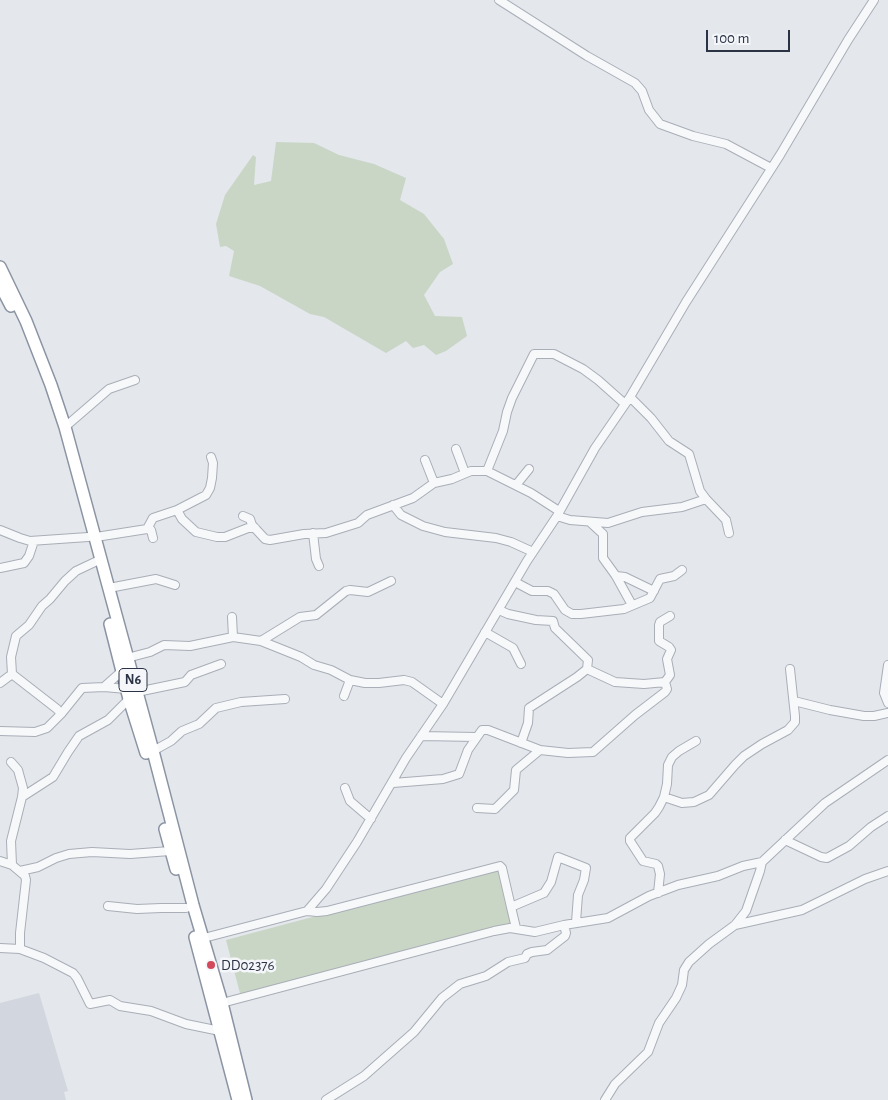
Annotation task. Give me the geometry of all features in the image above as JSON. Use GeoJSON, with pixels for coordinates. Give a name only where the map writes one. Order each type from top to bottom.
{"type":"FeatureCollection","features":[{"type":"Feature","properties":{"kind":"highway","name":"N6"},"geometry":{"type":"LineString","coordinates":[[0,268],[10,286],[52,385],[65,427],[122,672],[153,751],[199,939],[212,1007],[238,1100]]}},
{"type":"Feature","properties":{"kind":"highway","name":"N6"},"geometry":{"type":"LineString","coordinates":[[0,284],[4,300],[20,325],[48,395],[109,588],[127,658],[131,694],[170,851],[186,908],[222,1003],[246,1100]]}},
{"type":"Feature","properties":{"kind":"street"},"geometry":{"type":"LineString","coordinates":[[499,0],[587,56],[636,83],[642,90],[649,110],[660,124],[693,136],[726,144],[772,168]]}},
{"type":"Feature","properties":{"kind":"street"},"geometry":{"type":"LineString","coordinates":[[307,910],[326,889],[443,704],[595,448],[630,397],[686,302],[772,168],[874,0]]}},
{"type":"Feature","properties":{"kind":"street"},"geometry":{"type":"LineString","coordinates":[[487,471],[503,431],[512,398],[534,354],[554,354],[583,369],[625,404]]}},
{"type":"Feature","properties":{"kind":"street"},"geometry":{"type":"LineString","coordinates":[[65,427],[109,388],[135,380]]}},
{"type":"Feature","properties":{"kind":"street"},"geometry":{"type":"LineString","coordinates":[[630,397],[651,418],[669,441],[689,454],[697,485],[706,499],[726,520],[729,533]]}},
{"type":"Feature","properties":{"kind":"street"},"geometry":{"type":"LineString","coordinates":[[456,450],[465,473]]}},
{"type":"Feature","properties":{"kind":"street"},"geometry":{"type":"LineString","coordinates":[[147,529],[153,518],[195,502],[208,492],[212,478],[211,457]]}},
{"type":"Feature","properties":{"kind":"street"},"geometry":{"type":"LineString","coordinates":[[425,460],[434,483]]}},
{"type":"Feature","properties":{"kind":"street"},"geometry":{"type":"LineString","coordinates":[[516,486],[529,469]]}},
{"type":"Feature","properties":{"kind":"street"},"geometry":{"type":"LineString","coordinates":[[243,516],[250,519],[265,539],[326,533],[356,524],[367,515],[413,498],[434,483],[452,479],[471,471],[487,471],[516,486],[570,520],[592,523],[608,524],[642,512],[682,507],[706,499]]}},
{"type":"Feature","properties":{"kind":"street"},"geometry":{"type":"LineString","coordinates":[[394,505],[401,515],[423,526],[439,531],[496,538],[534,552]]}},
{"type":"Feature","properties":{"kind":"street"},"geometry":{"type":"LineString","coordinates":[[177,510],[182,520],[196,532],[217,537],[225,537],[248,528],[255,528]]}},
{"type":"Feature","properties":{"kind":"street"},"geometry":{"type":"LineString","coordinates":[[592,523],[602,534],[603,558],[616,576],[632,605]]}},
{"type":"Feature","properties":{"kind":"street"},"geometry":{"type":"LineString","coordinates":[[0,530],[34,541],[92,537],[147,529],[151,530],[153,538]]}},
{"type":"Feature","properties":{"kind":"street"},"geometry":{"type":"LineString","coordinates":[[312,533],[319,566]]}},
{"type":"Feature","properties":{"kind":"street"},"geometry":{"type":"LineString","coordinates":[[0,568],[24,563],[29,556],[34,541]]}},
{"type":"Feature","properties":{"kind":"street"},"geometry":{"type":"LineString","coordinates":[[61,714],[12,674],[11,657],[16,636],[29,626],[42,606],[76,571],[95,562]]}},
{"type":"Feature","properties":{"kind":"street"},"geometry":{"type":"LineString","coordinates":[[515,582],[532,591],[554,594],[562,608],[572,614],[606,612],[624,609],[650,598],[660,579],[674,576],[682,570]]}},
{"type":"Feature","properties":{"kind":"street"},"geometry":{"type":"LineString","coordinates":[[616,576],[625,577],[654,592]]}},
{"type":"Feature","properties":{"kind":"street"},"geometry":{"type":"LineString","coordinates":[[109,588],[156,579],[175,585]]}},
{"type":"Feature","properties":{"kind":"street"},"geometry":{"type":"LineString","coordinates":[[261,641],[292,620],[316,615],[346,591],[368,592],[391,581]]}},
{"type":"Feature","properties":{"kind":"street"},"geometry":{"type":"LineString","coordinates":[[499,610],[508,614],[536,620],[553,621],[555,628],[588,660],[587,669],[560,689],[529,708],[528,723],[521,743]]}},
{"type":"Feature","properties":{"kind":"street"},"geometry":{"type":"LineString","coordinates":[[587,669],[615,682],[644,684],[665,682],[670,675],[667,659],[671,648],[659,641],[659,625],[660,622],[670,616]]}},
{"type":"Feature","properties":{"kind":"street"},"geometry":{"type":"LineString","coordinates":[[232,617],[233,637]]}},
{"type":"Feature","properties":{"kind":"street"},"geometry":{"type":"LineString","coordinates":[[485,632],[513,648],[521,664]]}},
{"type":"Feature","properties":{"kind":"street"},"geometry":{"type":"LineString","coordinates":[[127,658],[164,645],[190,646],[233,637],[261,641],[302,657],[314,665],[331,670],[350,680],[365,683],[401,680],[412,682],[443,704]]}},
{"type":"Feature","properties":{"kind":"street"},"geometry":{"type":"LineString","coordinates":[[0,731],[40,731],[52,724],[82,688],[104,687],[131,694],[185,682],[191,675],[221,664]]}},
{"type":"Feature","properties":{"kind":"street"},"geometry":{"type":"LineString","coordinates":[[888,666],[884,694],[888,702]]}},
{"type":"Feature","properties":{"kind":"street"},"geometry":{"type":"LineString","coordinates":[[664,797],[682,803],[694,802],[709,795],[744,756],[783,733],[792,725],[795,716],[790,670]]}},
{"type":"Feature","properties":{"kind":"street"},"geometry":{"type":"LineString","coordinates":[[104,687],[122,672]]}},
{"type":"Feature","properties":{"kind":"street"},"geometry":{"type":"LineString","coordinates":[[0,684],[12,674]]}},
{"type":"Feature","properties":{"kind":"street"},"geometry":{"type":"LineString","coordinates":[[344,696],[350,680]]}},
{"type":"Feature","properties":{"kind":"street"},"geometry":{"type":"LineString","coordinates":[[393,783],[455,777],[461,771],[468,750],[480,731],[484,729],[540,750],[568,753],[593,752],[635,715],[665,692],[667,689],[665,682]]}},
{"type":"Feature","properties":{"kind":"street"},"geometry":{"type":"LineString","coordinates":[[22,797],[53,777],[79,736],[108,720],[131,694]]}},
{"type":"Feature","properties":{"kind":"street"},"geometry":{"type":"LineString","coordinates":[[153,751],[172,741],[182,731],[199,724],[216,708],[241,702],[285,700]]}},
{"type":"Feature","properties":{"kind":"street"},"geometry":{"type":"LineString","coordinates":[[794,701],[864,716],[888,713]]}},
{"type":"Feature","properties":{"kind":"street"},"geometry":{"type":"LineString","coordinates":[[421,736],[476,737]]}},
{"type":"Feature","properties":{"kind":"street"},"geometry":{"type":"LineString","coordinates":[[658,893],[660,874],[658,866],[643,861],[630,838],[655,813],[664,797],[668,784],[668,765],[672,757],[679,750],[696,740]]}},
{"type":"Feature","properties":{"kind":"street"},"geometry":{"type":"LineString","coordinates":[[476,808],[495,809],[514,790],[516,770],[540,750]]}},
{"type":"Feature","properties":{"kind":"street"},"geometry":{"type":"LineString","coordinates":[[11,762],[18,770],[21,779],[22,797],[13,833],[12,865]]}},
{"type":"Feature","properties":{"kind":"street"},"geometry":{"type":"LineString","coordinates":[[606,1100],[615,1084],[648,1052],[660,1024],[682,985],[684,970],[689,962],[735,925],[746,911],[762,862],[825,803],[888,762]]}},
{"type":"Feature","properties":{"kind":"street"},"geometry":{"type":"LineString","coordinates":[[346,788],[350,801],[371,819]]}},
{"type":"Feature","properties":{"kind":"street"},"geometry":{"type":"LineString","coordinates":[[785,840],[827,858],[848,846],[888,816]]}},
{"type":"Feature","properties":{"kind":"street"},"geometry":{"type":"LineString","coordinates":[[20,871],[38,867],[56,858],[75,853],[103,852],[130,854],[170,851]]}},
{"type":"Feature","properties":{"kind":"street"},"geometry":{"type":"LineString","coordinates":[[511,907],[544,893],[551,882],[558,857],[586,868],[578,895],[576,922]]}},
{"type":"Feature","properties":{"kind":"street"},"geometry":{"type":"LineString","coordinates":[[0,861],[12,865],[25,876],[26,880],[20,949]]}},
{"type":"Feature","properties":{"kind":"street"},"geometry":{"type":"LineString","coordinates":[[222,1003],[494,931],[516,928],[535,932],[576,922],[608,918],[642,899],[678,885],[718,876],[743,866],[762,862]]}},
{"type":"Feature","properties":{"kind":"street"},"geometry":{"type":"LineString","coordinates":[[199,939],[307,910],[316,912],[327,911],[500,866],[516,928]]}},
{"type":"Feature","properties":{"kind":"street"},"geometry":{"type":"LineString","coordinates":[[735,925],[802,910],[865,879],[888,871]]}},
{"type":"Feature","properties":{"kind":"street"},"geometry":{"type":"LineString","coordinates":[[108,906],[137,910],[186,908]]}},
{"type":"Feature","properties":{"kind":"street"},"geometry":{"type":"LineString","coordinates":[[326,1100],[364,1076],[414,1032],[442,998],[460,984],[486,976],[508,962],[525,958],[527,954],[532,952],[547,950],[565,936],[564,925]]}},
{"type":"Feature","properties":{"kind":"street"},"geometry":{"type":"LineString","coordinates":[[0,948],[20,949],[44,958],[73,973],[90,1004],[110,1000],[120,1006],[151,1011],[186,1024],[220,1031]]}},
{"type":"Feature","properties":{"kind":"shaded area"},"geometry":{"type":"Polygon","coordinates":[[[39,993],[68,1091],[64,1092],[66,1100],[0,1100],[0,1003],[39,993]]]}},
{"type":"Feature","properties":{"kind":"green space"},"geometry":{"type":"Polygon","coordinates":[[[276,142],[314,143],[339,155],[374,164],[406,178],[400,200],[424,214],[444,239],[453,264],[440,272],[424,295],[435,316],[462,317],[467,336],[446,351],[436,355],[424,345],[413,348],[406,341],[386,353],[324,317],[310,314],[260,286],[229,276],[234,251],[226,246],[220,247],[216,224],[225,195],[253,155],[256,157],[254,185],[271,181],[276,142]]]}},
{"type":"Feature","properties":{"kind":"green space"},"geometry":{"type":"Polygon","coordinates":[[[504,866],[518,923],[241,997],[226,940],[504,866]]]}},
{"type":"Feature","properties":{"kind":"place","name":"DD02376"},"geometry":{"type":"Point","coordinates":[211,965]}}]}
